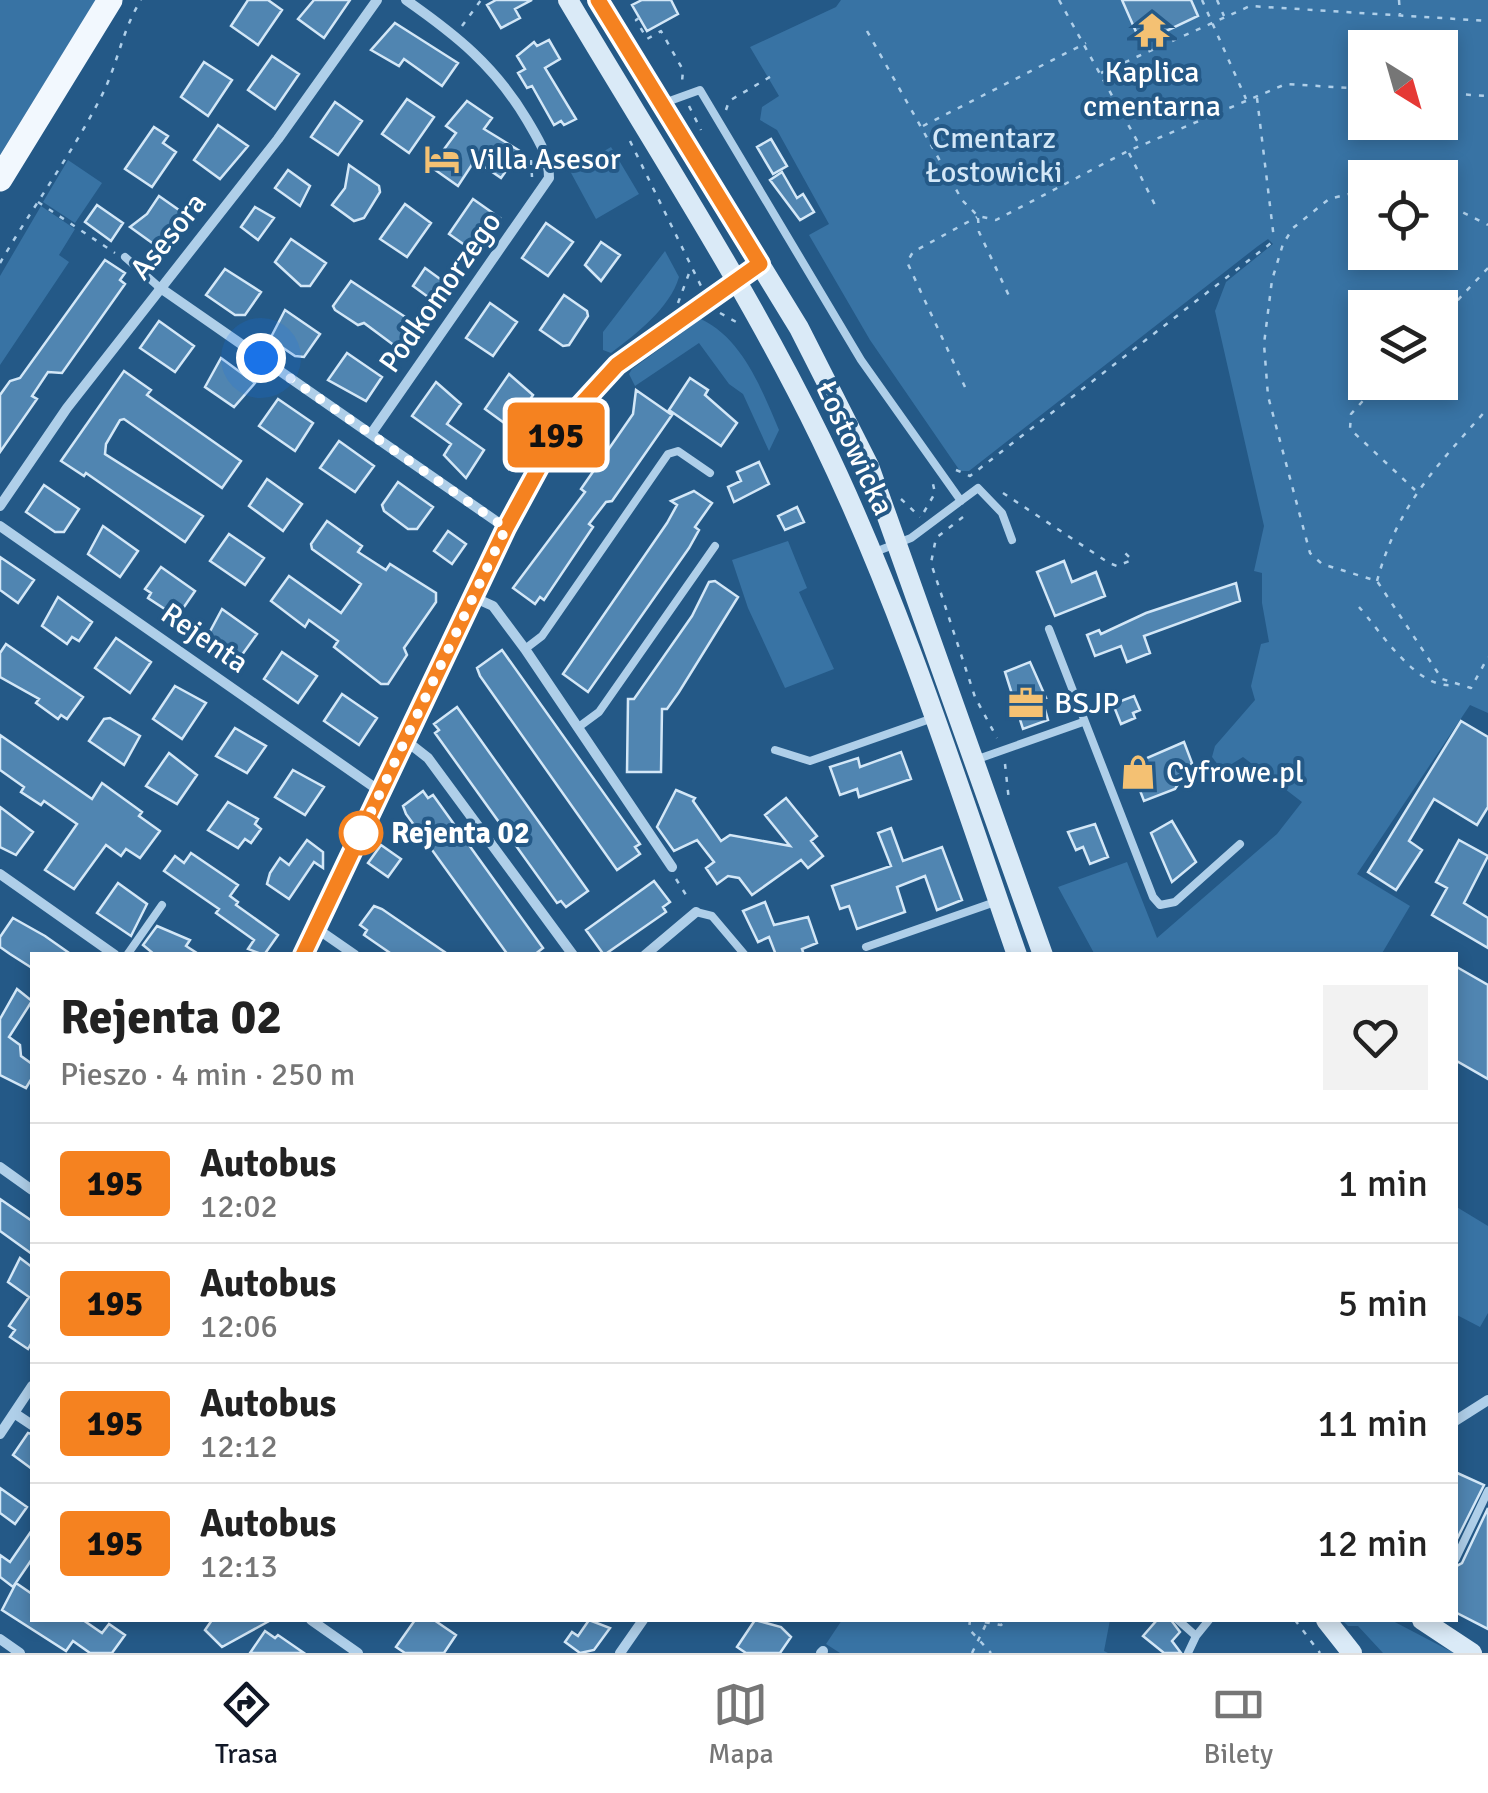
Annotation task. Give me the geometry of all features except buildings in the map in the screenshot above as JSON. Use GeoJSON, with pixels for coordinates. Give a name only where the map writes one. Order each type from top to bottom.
{"type":"FeatureCollection","features":[{"type":"Feature","properties":{"kind":"main road"},"geometry":{"type":"LineString","coordinates":[[0,180],[110,0]]}},
{"type":"Feature","properties":{"kind":"main road","name":"Łostowicka"},"geometry":{"type":"LineString","coordinates":[[568,0],[734,280],[819,436],[871,553],[1016,952]]}},
{"type":"Feature","properties":{"kind":"main road","name":"Łostowicka"},"geometry":{"type":"LineString","coordinates":[[598,0],[760,264],[854,432],[899,543],[1041,952]]}},
{"type":"Feature","properties":{"kind":"main road"},"geometry":{"type":"LineString","coordinates":[[1328,1622],[1352,1653]]}},
{"type":"Feature","properties":{"kind":"main road"},"geometry":{"type":"LineString","coordinates":[[1425,1622],[1472,1653]]}},
{"type":"Feature","properties":{"kind":"street","name":"Asesora"},"geometry":{"type":"LineString","coordinates":[[0,506],[66,408],[278,139],[377,0]]}},
{"type":"Feature","properties":{"kind":"street","name":"Podkomorzego"},"geometry":{"type":"LineString","coordinates":[[371,434],[549,178],[546,154],[499,76],[453,33],[406,0]]}},
{"type":"Feature","properties":{"kind":"street"},"geometry":{"type":"LineString","coordinates":[[304,952],[473,596],[545,454],[579,404],[617,365],[709,296],[760,264]]}},
{"type":"Feature","properties":{"kind":"street"},"geometry":{"type":"LineString","coordinates":[[159,287],[506,528]]}},
{"type":"Feature","properties":{"kind":"street","name":"Rejenta"},"geometry":{"type":"LineString","coordinates":[[0,526],[380,792]]}},
{"type":"Feature","properties":{"kind":"street"},"geometry":{"type":"LineString","coordinates":[[473,596],[493,606],[525,649],[672,867]]}},
{"type":"Feature","properties":{"kind":"street"},"geometry":{"type":"LineString","coordinates":[[405,740],[428,758],[572,952]]}},
{"type":"Feature","properties":{"kind":"street"},"geometry":{"type":"LineString","coordinates":[[0,874],[111,952]]}},
{"type":"Feature","properties":{"kind":"street"},"geometry":{"type":"LineString","coordinates":[[649,952],[696,912]]}},
{"type":"Feature","properties":{"kind":"street"},"geometry":{"type":"LineString","coordinates":[[316,928],[350,952]]}},
{"type":"Feature","properties":{"kind":"street"},"geometry":{"type":"LineString","coordinates":[[0,1167],[30,1189]]}},
{"type":"Feature","properties":{"kind":"street"},"geometry":{"type":"LineString","coordinates":[[0,1434],[30,1389]]}},
{"type":"Feature","properties":{"kind":"street"},"geometry":{"type":"LineString","coordinates":[[1458,1419],[1488,1400]]}},
{"type":"Feature","properties":{"kind":"street"},"geometry":{"type":"LineString","coordinates":[[14,1413],[30,1425]]}},
{"type":"Feature","properties":{"kind":"street"},"geometry":{"type":"LineString","coordinates":[[314,1622],[358,1653]]}},
{"type":"Feature","properties":{"kind":"street"},"geometry":{"type":"LineString","coordinates":[[620,1653],[642,1622]]}},
{"type":"Feature","properties":{"kind":"street"},"geometry":{"type":"LineString","coordinates":[[0,1639],[20,1653]]}},
{"type":"Feature","properties":{"kind":"lane"},"geometry":{"type":"LineString","coordinates":[[662,104],[682,93],[700,90],[861,360],[961,501]]}},
{"type":"Feature","properties":{"kind":"lane"},"geometry":{"type":"LineString","coordinates":[[125,256],[159,287]]}},
{"type":"Feature","properties":{"kind":"lane"},"geometry":{"type":"LineString","coordinates":[[525,649],[542,636],[668,454],[678,451],[710,473]]}},
{"type":"Feature","properties":{"kind":"lane"},"geometry":{"type":"LineString","coordinates":[[871,553],[899,543],[978,488],[1002,513],[1012,540]]}},
{"type":"Feature","properties":{"kind":"lane"},"geometry":{"type":"LineString","coordinates":[[580,726],[599,712],[715,546]]}},
{"type":"Feature","properties":{"kind":"lane"},"geometry":{"type":"LineString","coordinates":[[1049,629],[1083,722],[1160,905],[1174,902],[1240,844]]}},
{"type":"Feature","properties":{"kind":"lane"},"geometry":{"type":"LineString","coordinates":[[775,750],[810,761],[933,718]]}},
{"type":"Feature","properties":{"kind":"lane"},"geometry":{"type":"LineString","coordinates":[[975,760],[1083,722]]}},
{"type":"Feature","properties":{"kind":"lane"},"geometry":{"type":"LineString","coordinates":[[866,948],[998,901]]}},
{"type":"Feature","properties":{"kind":"lane"},"geometry":{"type":"LineString","coordinates":[[129,952],[162,904]]}},
{"type":"Feature","properties":{"kind":"lane"},"geometry":{"type":"LineString","coordinates":[[696,912],[712,916],[742,952]]}},
{"type":"Feature","properties":{"kind":"lane"},"geometry":{"type":"LineString","coordinates":[[1458,1554],[1488,1491]]}},
{"type":"Feature","properties":{"kind":"lane"},"geometry":{"type":"LineString","coordinates":[[1180,1622],[1196,1636]]}},
{"type":"Feature","properties":{"kind":"lane"},"geometry":{"type":"LineString","coordinates":[[1188,1653],[1207,1622]]}},
{"type":"Feature","properties":{"kind":"path"},"geometry":{"type":"LineString","coordinates":[[0,264],[36,200],[88,124],[112,75],[123,28],[142,0]]}},
{"type":"Feature","properties":{"kind":"path"},"geometry":{"type":"LineString","coordinates":[[461,27],[481,0]]}},
{"type":"Feature","properties":{"kind":"path"},"geometry":{"type":"LineString","coordinates":[[1060,0],[1140,146]]}},
{"type":"Feature","properties":{"kind":"path"},"geometry":{"type":"LineString","coordinates":[[1202,0],[1246,99]]}},
{"type":"Feature","properties":{"kind":"path"},"geometry":{"type":"LineString","coordinates":[[1217,0],[1224,16]]}},
{"type":"Feature","properties":{"kind":"path"},"geometry":{"type":"LineString","coordinates":[[1398,0],[1400,15]]}},
{"type":"Feature","properties":{"kind":"path"},"geometry":{"type":"LineString","coordinates":[[1101,74],[1250,3],[1488,21]]}},
{"type":"Feature","properties":{"kind":"path"},"geometry":{"type":"LineString","coordinates":[[639,18],[636,20],[647,39],[662,31],[684,70],[685,78],[676,85]]}},
{"type":"Feature","properties":{"kind":"path"},"geometry":{"type":"LineString","coordinates":[[867,30],[962,200],[978,216],[996,220],[1012,216],[1140,146],[1246,99],[1286,84],[1348,88]]}},
{"type":"Feature","properties":{"kind":"path"},"geometry":{"type":"LineString","coordinates":[[922,126],[1086,43]]}},
{"type":"Feature","properties":{"kind":"path"},"geometry":{"type":"LineString","coordinates":[[726,112],[729,101],[775,74]]}},
{"type":"Feature","properties":{"kind":"path"},"geometry":{"type":"LineString","coordinates":[[1257,95],[1275,240]]}},
{"type":"Feature","properties":{"kind":"path"},"geometry":{"type":"LineString","coordinates":[[1458,95],[1488,96]]}},
{"type":"Feature","properties":{"kind":"path"},"geometry":{"type":"LineString","coordinates":[[627,135],[709,296],[723,318],[740,324]]}},
{"type":"Feature","properties":{"kind":"path"},"geometry":{"type":"LineString","coordinates":[[1128,152],[1157,209]]}},
{"type":"Feature","properties":{"kind":"path"},"geometry":{"type":"LineString","coordinates":[[528,186],[530,153]]}},
{"type":"Feature","properties":{"kind":"path"},"geometry":{"type":"LineString","coordinates":[[1348,194],[1329,199],[1293,228],[1283,244],[1272,280],[1264,344],[1268,396],[1304,541],[1322,564],[1377,581],[1442,679],[1454,685]]}},
{"type":"Feature","properties":{"kind":"path"},"geometry":{"type":"LineString","coordinates":[[36,200],[125,256]]}},
{"type":"Feature","properties":{"kind":"path"},"geometry":{"type":"LineString","coordinates":[[1458,210],[1488,225]]}},
{"type":"Feature","properties":{"kind":"path"},"geometry":{"type":"LineString","coordinates":[[978,216],[978,232],[1010,298]]}},
{"type":"Feature","properties":{"kind":"path"},"geometry":{"type":"LineString","coordinates":[[965,388],[907,262],[913,252],[978,216]]}},
{"type":"Feature","properties":{"kind":"path"},"geometry":{"type":"LineString","coordinates":[[1275,240],[1283,244]]}},
{"type":"Feature","properties":{"kind":"path"},"geometry":{"type":"LineString","coordinates":[[954,468],[963,477],[970,476],[1275,240]]}},
{"type":"Feature","properties":{"kind":"path"},"geometry":{"type":"LineString","coordinates":[[674,309],[692,267]]}},
{"type":"Feature","properties":{"kind":"path"},"geometry":{"type":"LineString","coordinates":[[1458,300],[1488,268]]}},
{"type":"Feature","properties":{"kind":"path"},"geometry":{"type":"LineString","coordinates":[[1364,400],[1352,414],[1350,428],[1416,490]]}},
{"type":"Feature","properties":{"kind":"path"},"geometry":{"type":"LineString","coordinates":[[1377,581],[1393,530],[1416,490],[1488,408]]}},
{"type":"Feature","properties":{"kind":"path"},"geometry":{"type":"LineString","coordinates":[[919,516],[931,505],[932,484]]}},
{"type":"Feature","properties":{"kind":"path"},"geometry":{"type":"LineString","coordinates":[[936,538],[987,498],[1005,493],[1109,563],[1118,566],[1132,560],[1125,553]]}},
{"type":"Feature","properties":{"kind":"path"},"geometry":{"type":"LineString","coordinates":[[1359,607],[1419,672],[1443,686],[1471,688],[1488,657]]}},
{"type":"Feature","properties":{"kind":"path"},"geometry":{"type":"LineString","coordinates":[[672,867],[696,912]]}},
{"type":"Feature","properties":{"kind":"path"},"geometry":{"type":"LineString","coordinates":[[970,1622],[969,1629],[991,1653]]}},
{"type":"Feature","properties":{"kind":"path"},"geometry":{"type":"LineString","coordinates":[[972,1653],[986,1622]]}},
{"type":"Feature","properties":{"kind":"path"},"geometry":{"type":"LineString","coordinates":[[1297,1622],[1320,1653]]}},
{"type":"Feature","properties":{"kind":"green space"},"geometry":{"type":"Polygon","coordinates":[[[0,0],[96,0],[0,155],[0,0]]]}},
{"type":"Feature","properties":{"kind":"green space","name":"Cmentarz Łostowicki"},"geometry":{"type":"Polygon","coordinates":[[[841,0],[1488,0],[1488,713],[1470,705],[1357,874],[1410,906],[1383,952],[1093,952],[1058,887],[1127,862],[1157,938],[1277,834],[1302,802],[1243,757],[1222,770],[1212,757],[1215,746],[1255,700],[1251,686],[1261,644],[1269,642],[1262,603],[1262,573],[1254,571],[1264,526],[1215,311],[1226,282],[1273,244],[1268,239],[1258,246],[969,471],[960,471],[870,340],[809,235],[829,224],[777,130],[760,120],[762,107],[779,96],[750,47],[836,7],[841,0]]]}},
{"type":"Feature","properties":{"kind":"green space"},"geometry":{"type":"Polygon","coordinates":[[[611,147],[639,194],[596,219],[570,171],[611,147]]]}},
{"type":"Feature","properties":{"kind":"green space"},"geometry":{"type":"Polygon","coordinates":[[[68,160],[102,183],[75,223],[43,202],[68,160]]]}},
{"type":"Feature","properties":{"kind":"green space"},"geometry":{"type":"Polygon","coordinates":[[[41,206],[75,229],[59,255],[69,262],[0,365],[0,276],[41,206]]]}},
{"type":"Feature","properties":{"kind":"green space"},"geometry":{"type":"Polygon","coordinates":[[[665,251],[679,277],[675,288],[651,320],[621,346],[611,353],[603,350],[603,332],[665,251]]]}},
{"type":"Feature","properties":{"kind":"green space"},"geometry":{"type":"Polygon","coordinates":[[[701,319],[729,339],[758,383],[779,430],[769,451],[743,394],[729,384],[699,343],[635,386],[629,374],[632,369],[701,319]]]}},
{"type":"Feature","properties":{"kind":"green space"},"geometry":{"type":"Polygon","coordinates":[[[788,541],[807,588],[799,592],[834,669],[785,688],[748,608],[732,560],[788,541]]]}},
{"type":"Feature","properties":{"kind":"green space"},"geometry":{"type":"Polygon","coordinates":[[[1458,1208],[1488,1226],[1488,1313],[1480,1327],[1458,1316],[1458,1208]]]}},
{"type":"Feature","properties":{"kind":"green space"},"geometry":{"type":"Polygon","coordinates":[[[841,1622],[1110,1622],[1104,1651],[1108,1653],[840,1653],[826,1644],[841,1622]]]}},
{"type":"Feature","properties":{"kind":"green space"},"geometry":{"type":"Polygon","coordinates":[[[1344,1622],[1395,1622],[1454,1653],[1383,1653],[1358,1626],[1344,1622]]]}},
{"type":"Feature","properties":{"kind":"bus line","name":"195"},"geometry":{"type":"LineString","coordinates":[[304,952],[506,528],[562,425],[617,365],[760,264],[598,0]]}},
{"type":"Feature","properties":{"kind":"place","name":"Kaplica cmentarna"},"geometry":{"type":"Point","coordinates":[1152,30]}},
{"type":"Feature","properties":{"kind":"place","name":"Villa Asesor"},"geometry":{"type":"Point","coordinates":[442,159]}},
{"type":"Feature","properties":{"kind":"place","name":"BSJP"},"geometry":{"type":"Point","coordinates":[1026,703]}},
{"type":"Feature","properties":{"kind":"place","name":"Cyfrowe.pl"},"geometry":{"type":"Point","coordinates":[1138,772]}},
{"type":"Feature","properties":{"kind":"place","name":"Rejenta 02"},"geometry":{"type":"Point","coordinates":[361,833]}},
{"type":"Feature","properties":{"kind":"route"},"geometry":{"type":"LineString","coordinates":[[261,358],[506,528],[361,833]]}}]}
